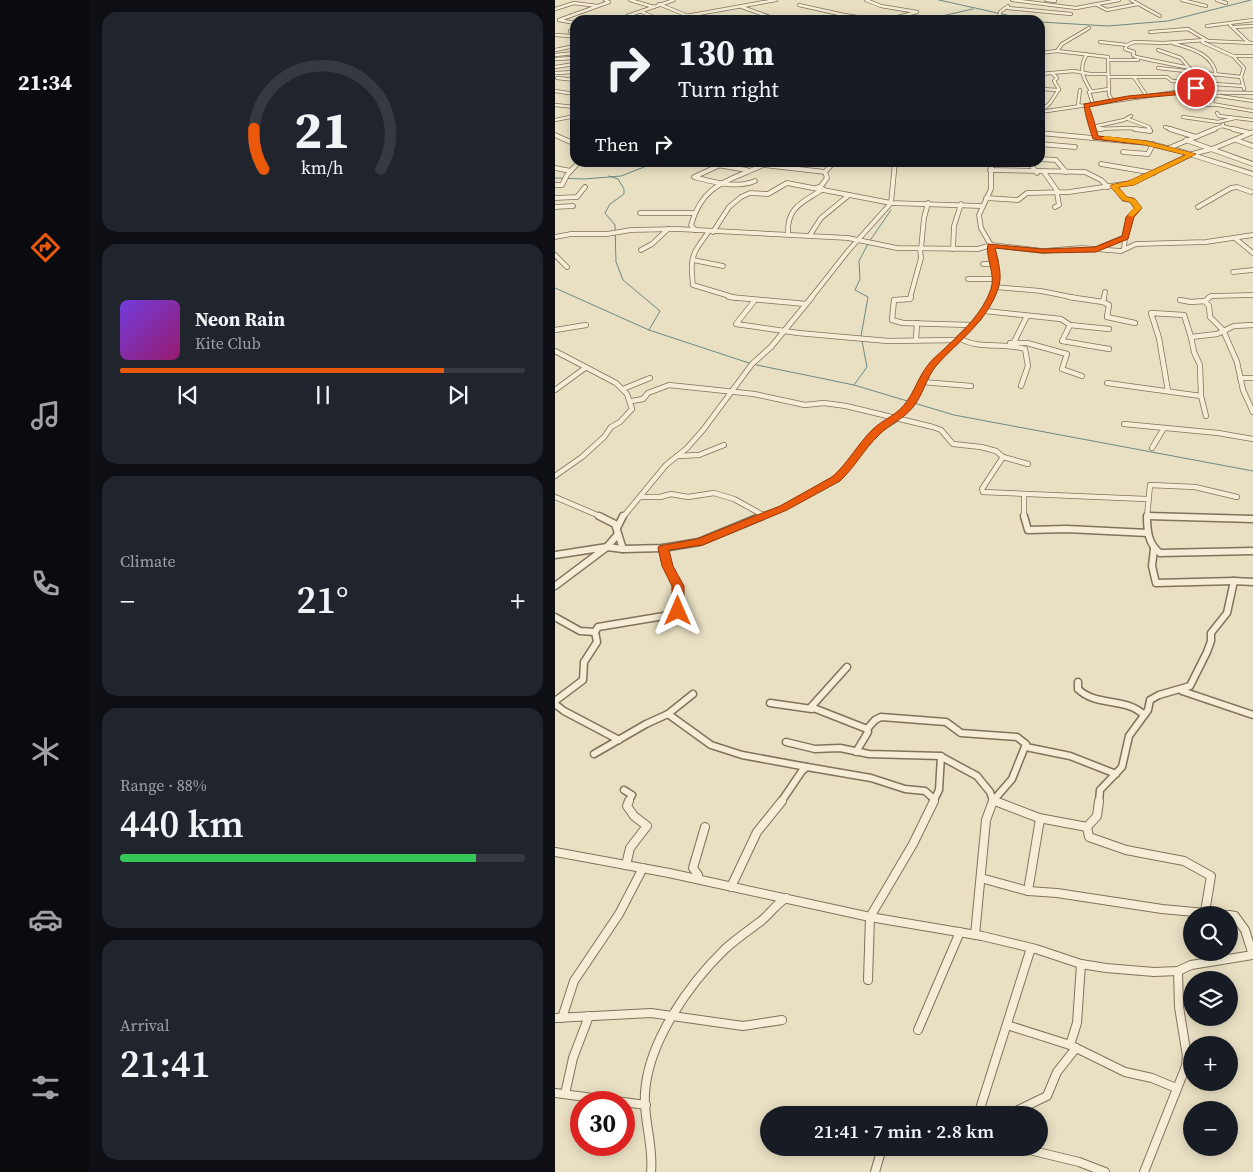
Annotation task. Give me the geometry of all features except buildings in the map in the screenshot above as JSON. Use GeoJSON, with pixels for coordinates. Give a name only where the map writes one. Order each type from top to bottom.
{"type":"FeatureCollection","features":[{"type":"Feature","properties":{"kind":"street"},"geometry":{"type":"LineString","coordinates":[[570,22],[558,18],[597,6],[606,1],[615,0]]}},
{"type":"Feature","properties":{"kind":"street"},"geometry":{"type":"LineString","coordinates":[[629,0],[654,7]]}},
{"type":"Feature","properties":{"kind":"street"},"geometry":{"type":"LineString","coordinates":[[631,15],[674,0]]}},
{"type":"Feature","properties":{"kind":"street"},"geometry":{"type":"LineString","coordinates":[[694,15],[776,0]]}},
{"type":"Feature","properties":{"kind":"street"},"geometry":{"type":"LineString","coordinates":[[866,0],[881,6],[917,12],[909,15]]}},
{"type":"Feature","properties":{"kind":"street"},"geometry":{"type":"LineString","coordinates":[[1000,15],[1008,8],[1008,4],[1012,0],[1077,8],[1119,0]]}},
{"type":"Feature","properties":{"kind":"street"},"geometry":{"type":"LineString","coordinates":[[1046,0],[1055,0],[1053,6]]}},
{"type":"Feature","properties":{"kind":"street"},"geometry":{"type":"LineString","coordinates":[[1131,0],[1160,16]]}},
{"type":"Feature","properties":{"kind":"street"},"geometry":{"type":"LineString","coordinates":[[1182,0],[1206,6]]}},
{"type":"Feature","properties":{"kind":"street"},"geometry":{"type":"LineString","coordinates":[[1217,0],[1226,3]]}},
{"type":"Feature","properties":{"kind":"street"},"geometry":{"type":"LineString","coordinates":[[555,9],[574,3],[597,6]]}},
{"type":"Feature","properties":{"kind":"street"},"geometry":{"type":"LineString","coordinates":[[659,4],[686,15]]}},
{"type":"Feature","properties":{"kind":"street"},"geometry":{"type":"LineString","coordinates":[[1095,4],[1107,10],[1138,4]]}},
{"type":"Feature","properties":{"kind":"street"},"geometry":{"type":"LineString","coordinates":[[799,5],[844,15]]}},
{"type":"Feature","properties":{"kind":"street"},"geometry":{"type":"LineString","coordinates":[[742,7],[764,15]]}},
{"type":"Feature","properties":{"kind":"street"},"geometry":{"type":"LineString","coordinates":[[1008,8],[1071,14]]}},
{"type":"Feature","properties":{"kind":"street"},"geometry":{"type":"LineString","coordinates":[[642,12],[650,15]]}},
{"type":"Feature","properties":{"kind":"street"},"geometry":{"type":"LineString","coordinates":[[1232,26],[1234,22],[1253,20]]}},
{"type":"Feature","properties":{"kind":"street"},"geometry":{"type":"LineString","coordinates":[[1207,26],[1253,26]]}},
{"type":"Feature","properties":{"kind":"street"},"geometry":{"type":"LineString","coordinates":[[1232,26],[1249,43]]}},
{"type":"Feature","properties":{"kind":"street"},"geometry":{"type":"LineString","coordinates":[[1057,51],[1062,44],[1089,28]]}},
{"type":"Feature","properties":{"kind":"street"},"geometry":{"type":"LineString","coordinates":[[1150,32],[1188,28],[1208,40]]}},
{"type":"Feature","properties":{"kind":"street"},"geometry":{"type":"LineString","coordinates":[[555,35],[570,37]]}},
{"type":"Feature","properties":{"kind":"street"},"geometry":{"type":"LineString","coordinates":[[1100,42],[1127,46],[1134,42],[1173,43],[1208,40],[1253,43]]}},
{"type":"Feature","properties":{"kind":"street"},"geometry":{"type":"LineString","coordinates":[[1200,41],[1233,56],[1244,68],[1241,77],[1243,92]]}},
{"type":"Feature","properties":{"kind":"street"},"geometry":{"type":"LineString","coordinates":[[1173,43],[1208,58],[1216,68],[1216,75]]}},
{"type":"Feature","properties":{"kind":"street"},"geometry":{"type":"LineString","coordinates":[[1127,46],[1125,49],[1134,52],[1132,54],[1134,56],[1190,68]]}},
{"type":"Feature","properties":{"kind":"street"},"geometry":{"type":"LineString","coordinates":[[555,50],[570,47]]}},
{"type":"Feature","properties":{"kind":"street"},"geometry":{"type":"LineString","coordinates":[[1158,50],[1182,59],[1190,68],[1191,73]]}},
{"type":"Feature","properties":{"kind":"street"},"geometry":{"type":"LineString","coordinates":[[1045,52],[1057,51],[1106,56],[1109,60],[1150,60]]}},
{"type":"Feature","properties":{"kind":"street"},"geometry":{"type":"LineString","coordinates":[[1087,54],[1081,65],[1081,73],[1091,91],[1090,99],[1093,104]]}},
{"type":"Feature","properties":{"kind":"street"},"geometry":{"type":"LineString","coordinates":[[555,55],[570,56]]}},
{"type":"Feature","properties":{"kind":"street"},"geometry":{"type":"LineString","coordinates":[[1233,56],[1253,56]]}},
{"type":"Feature","properties":{"kind":"street"},"geometry":{"type":"LineString","coordinates":[[555,59],[570,57]]}},
{"type":"Feature","properties":{"kind":"street"},"geometry":{"type":"LineString","coordinates":[[1109,60],[1109,95],[1112,100]]}},
{"type":"Feature","properties":{"kind":"street"},"geometry":{"type":"LineString","coordinates":[[555,67],[570,65]]}},
{"type":"Feature","properties":{"kind":"street"},"geometry":{"type":"LineString","coordinates":[[557,84],[560,67]]}},
{"type":"Feature","properties":{"kind":"street"},"geometry":{"type":"LineString","coordinates":[[1159,68],[1241,77]]}},
{"type":"Feature","properties":{"kind":"street"},"geometry":{"type":"LineString","coordinates":[[1167,77],[1168,70]]}},
{"type":"Feature","properties":{"kind":"street"},"geometry":{"type":"LineString","coordinates":[[1045,74],[1074,71],[1134,77],[1167,77],[1172,80],[1243,86]]}},
{"type":"Feature","properties":{"kind":"street"},"geometry":{"type":"LineString","coordinates":[[1052,73],[1057,78],[1054,81],[1059,90]]}},
{"type":"Feature","properties":{"kind":"street"},"geometry":{"type":"LineString","coordinates":[[1134,77],[1146,95]]}},
{"type":"Feature","properties":{"kind":"street"},"geometry":{"type":"LineString","coordinates":[[557,78],[570,79]]}},
{"type":"Feature","properties":{"kind":"street"},"geometry":{"type":"LineString","coordinates":[[1172,80],[1177,92]]}},
{"type":"Feature","properties":{"kind":"street"},"geometry":{"type":"LineString","coordinates":[[1196,92],[1200,82]]}},
{"type":"Feature","properties":{"kind":"street"},"geometry":{"type":"LineString","coordinates":[[1045,89],[1059,90]]}},
{"type":"Feature","properties":{"kind":"street"},"geometry":{"type":"LineString","coordinates":[[1091,91],[1109,89]]}},
{"type":"Feature","properties":{"kind":"street"},"geometry":{"type":"LineString","coordinates":[[1045,108],[1059,90]]}},
{"type":"Feature","properties":{"kind":"street"},"geometry":{"type":"LineString","coordinates":[[1080,90],[1078,104],[1084,106],[1089,111],[1089,120],[1095,137]]}},
{"type":"Feature","properties":{"kind":"street"},"geometry":{"type":"LineString","coordinates":[[555,92],[570,94]]}},
{"type":"Feature","properties":{"kind":"street"},"geometry":{"type":"LineString","coordinates":[[1045,111],[1146,95],[1177,92],[1253,93]]}},
{"type":"Feature","properties":{"kind":"street"},"geometry":{"type":"LineString","coordinates":[[1211,93],[1253,101]]}},
{"type":"Feature","properties":{"kind":"street"},"geometry":{"type":"LineString","coordinates":[[1211,93],[1211,104],[1213,105]]}},
{"type":"Feature","properties":{"kind":"street"},"geometry":{"type":"LineString","coordinates":[[1187,104],[1253,110]]}},
{"type":"Feature","properties":{"kind":"street"},"geometry":{"type":"LineString","coordinates":[[555,105],[570,106]]}},
{"type":"Feature","properties":{"kind":"street"},"geometry":{"type":"LineString","coordinates":[[1240,118],[1241,109]]}},
{"type":"Feature","properties":{"kind":"street"},"geometry":{"type":"LineString","coordinates":[[1217,113],[1219,116],[1253,120]]}},
{"type":"Feature","properties":{"kind":"street"},"geometry":{"type":"LineString","coordinates":[[1093,128],[1128,119],[1131,116]]}},
{"type":"Feature","properties":{"kind":"street"},"geometry":{"type":"LineString","coordinates":[[555,120],[570,117]]}},
{"type":"Feature","properties":{"kind":"street"},"geometry":{"type":"LineString","coordinates":[[1183,118],[1223,124],[1252,133]]}},
{"type":"Feature","properties":{"kind":"street"},"geometry":{"type":"LineString","coordinates":[[1169,148],[1240,118]]}},
{"type":"Feature","properties":{"kind":"street"},"geometry":{"type":"LineString","coordinates":[[1093,128],[1127,128],[1150,131],[1149,127],[1128,119]]}},
{"type":"Feature","properties":{"kind":"street"},"geometry":{"type":"LineString","coordinates":[[1165,127],[1196,137]]}},
{"type":"Feature","properties":{"kind":"street"},"geometry":{"type":"LineString","coordinates":[[1045,133],[1153,144],[1253,174]]}},
{"type":"Feature","properties":{"kind":"street"},"geometry":{"type":"LineString","coordinates":[[986,198],[1018,200],[1027,193],[1058,192],[1131,183],[1194,155],[1252,133]]}},
{"type":"Feature","properties":{"kind":"street"},"geometry":{"type":"LineString","coordinates":[[555,135],[570,142]]}},
{"type":"Feature","properties":{"kind":"street"},"geometry":{"type":"LineString","coordinates":[[1186,140],[1253,164]]}},
{"type":"Feature","properties":{"kind":"street"},"geometry":{"type":"LineString","coordinates":[[1236,140],[1253,146]]}},
{"type":"Feature","properties":{"kind":"street"},"geometry":{"type":"LineString","coordinates":[[1045,144],[1075,147]]}},
{"type":"Feature","properties":{"kind":"street"},"geometry":{"type":"LineString","coordinates":[[1123,152],[1148,154],[1153,144]]}},
{"type":"Feature","properties":{"kind":"street"},"geometry":{"type":"LineString","coordinates":[[1045,159],[1056,160],[1067,172]]}},
{"type":"Feature","properties":{"kind":"street"},"geometry":{"type":"LineString","coordinates":[[1101,164],[1153,172]]}},
{"type":"Feature","properties":{"kind":"street"},"geometry":{"type":"LineString","coordinates":[[575,167],[561,185],[556,198],[577,197],[585,187]]}},
{"type":"Feature","properties":{"kind":"street"},"geometry":{"type":"LineString","coordinates":[[716,167],[693,177],[722,183],[745,185],[755,181]]}},
{"type":"Feature","properties":{"kind":"street"},"geometry":{"type":"LineString","coordinates":[[724,167],[750,171]]}},
{"type":"Feature","properties":{"kind":"street"},"geometry":{"type":"LineString","coordinates":[[695,230],[691,225],[699,203],[732,177],[760,167]]}},
{"type":"Feature","properties":{"kind":"street"},"geometry":{"type":"LineString","coordinates":[[790,167],[825,172]]}},
{"type":"Feature","properties":{"kind":"street"},"geometry":{"type":"LineString","coordinates":[[825,172],[830,167]]}},
{"type":"Feature","properties":{"kind":"street"},"geometry":{"type":"LineString","coordinates":[[555,586],[607,546],[617,531],[624,515],[660,472],[687,448],[703,430],[752,364],[771,346],[838,266],[848,251],[891,202],[894,167]]}},
{"type":"Feature","properties":{"kind":"street"},"geometry":{"type":"LineString","coordinates":[[555,555],[607,546],[623,549],[663,548],[699,542],[783,508],[836,479],[849,467],[867,441],[878,430],[897,418],[911,402],[932,365],[985,311],[995,287],[996,279],[991,245],[981,229],[979,219],[981,206],[991,188],[990,167]]}},
{"type":"Feature","properties":{"kind":"street"},"geometry":{"type":"LineString","coordinates":[[1033,167],[1037,172]]}},
{"type":"Feature","properties":{"kind":"street"},"geometry":{"type":"LineString","coordinates":[[555,168],[571,171]]}},
{"type":"Feature","properties":{"kind":"street"},"geometry":{"type":"LineString","coordinates":[[990,170],[1091,174],[1108,187]]}},
{"type":"Feature","properties":{"kind":"street"},"geometry":{"type":"LineString","coordinates":[[816,188],[821,186],[827,178],[825,172]]}},
{"type":"Feature","properties":{"kind":"street"},"geometry":{"type":"LineString","coordinates":[[1044,172],[1058,192],[1059,205],[1055,207]]}},
{"type":"Feature","properties":{"kind":"street"},"geometry":{"type":"LineString","coordinates":[[805,304],[732,298],[693,285],[691,270],[695,250],[729,207],[747,194],[768,194],[787,183],[891,202],[981,206]]}},
{"type":"Feature","properties":{"kind":"street"},"geometry":{"type":"LineString","coordinates":[[555,185],[561,185]]}},
{"type":"Feature","properties":{"kind":"street"},"geometry":{"type":"LineString","coordinates":[[1114,186],[1124,199],[1132,200],[1138,208],[1130,217],[1124,249]]}},
{"type":"Feature","properties":{"kind":"street"},"geometry":{"type":"LineString","coordinates":[[1199,207],[1231,188],[1252,192]]}},
{"type":"Feature","properties":{"kind":"street"},"geometry":{"type":"LineString","coordinates":[[788,233],[787,221],[792,212],[801,203],[823,189]]}},
{"type":"Feature","properties":{"kind":"street"},"geometry":{"type":"LineString","coordinates":[[810,235],[821,218],[849,195]]}},
{"type":"Feature","properties":{"kind":"street"},"geometry":{"type":"LineString","coordinates":[[928,203],[920,249],[921,258],[914,279],[915,286],[911,292],[910,299],[894,300],[892,320],[899,322],[971,325]]}},
{"type":"Feature","properties":{"kind":"street"},"geometry":{"type":"LineString","coordinates":[[953,248],[954,226],[961,204]]}},
{"type":"Feature","properties":{"kind":"street"},"geometry":{"type":"LineString","coordinates":[[555,207],[573,206]]}},
{"type":"Feature","properties":{"kind":"street"},"geometry":{"type":"LineString","coordinates":[[640,213],[694,213]]}},
{"type":"Feature","properties":{"kind":"street"},"geometry":{"type":"LineString","coordinates":[[641,250],[653,244],[656,238],[668,229]]}},
{"type":"Feature","properties":{"kind":"street"},"geometry":{"type":"LineString","coordinates":[[555,237],[571,234],[607,234],[631,230],[668,229],[711,232],[788,233],[859,239],[887,247],[920,249],[978,249],[991,245],[1043,251],[1096,249],[1109,251],[1124,249],[1136,244],[1206,242],[1237,239],[1253,235]]}},
{"type":"Feature","properties":{"kind":"street"},"geometry":{"type":"LineString","coordinates":[[1096,249],[1125,237]]}},
{"type":"Feature","properties":{"kind":"street"},"geometry":{"type":"LineString","coordinates":[[1237,239],[1253,253]]}},
{"type":"Feature","properties":{"kind":"street"},"geometry":{"type":"LineString","coordinates":[[555,255],[567,267]]}},
{"type":"Feature","properties":{"kind":"street"},"geometry":{"type":"LineString","coordinates":[[693,260],[723,266]]}},
{"type":"Feature","properties":{"kind":"street"},"geometry":{"type":"LineString","coordinates":[[983,264],[995,264]]}},
{"type":"Feature","properties":{"kind":"street"},"geometry":{"type":"LineString","coordinates":[[1233,272],[1253,270]]}},
{"type":"Feature","properties":{"kind":"street"},"geometry":{"type":"LineString","coordinates":[[968,279],[996,279]]}},
{"type":"Feature","properties":{"kind":"street"},"geometry":{"type":"LineString","coordinates":[[995,287],[1041,291],[1103,302],[1109,305],[1107,317],[1135,323]]}},
{"type":"Feature","properties":{"kind":"street"},"geometry":{"type":"LineString","coordinates":[[1103,302],[1105,292]]}},
{"type":"Feature","properties":{"kind":"street"},"geometry":{"type":"LineString","coordinates":[[1179,300],[1191,302],[1205,301],[1211,296],[1253,295]]}},
{"type":"Feature","properties":{"kind":"street"},"geometry":{"type":"LineString","coordinates":[[755,300],[735,324],[783,331],[888,341],[958,339],[969,343],[1027,344],[1067,354],[1063,369],[1082,376]]}},
{"type":"Feature","properties":{"kind":"street"},"geometry":{"type":"LineString","coordinates":[[1205,301],[1209,306],[1210,317],[1223,330],[1237,362],[1240,378],[1253,412]]}},
{"type":"Feature","properties":{"kind":"street"},"geometry":{"type":"LineString","coordinates":[[985,311],[1061,319],[1070,325],[1109,328]]}},
{"type":"Feature","properties":{"kind":"street"},"geometry":{"type":"LineString","coordinates":[[1167,391],[1159,338],[1151,313],[1184,315],[1194,352],[1200,365],[1201,396],[1206,416]]}},
{"type":"Feature","properties":{"kind":"street"},"geometry":{"type":"LineString","coordinates":[[1013,344],[1027,316]]}},
{"type":"Feature","properties":{"kind":"street"},"geometry":{"type":"LineString","coordinates":[[916,340],[917,323]]}},
{"type":"Feature","properties":{"kind":"street"},"geometry":{"type":"LineString","coordinates":[[555,330],[586,325]]}},
{"type":"Feature","properties":{"kind":"street"},"geometry":{"type":"LineString","coordinates":[[1070,325],[1062,341],[1109,349]]}},
{"type":"Feature","properties":{"kind":"street"},"geometry":{"type":"LineString","coordinates":[[1191,336],[1217,334],[1234,326],[1253,325]]}},
{"type":"Feature","properties":{"kind":"street"},"geometry":{"type":"LineString","coordinates":[[1013,344],[1025,349],[1028,366],[1021,386]]}},
{"type":"Feature","properties":{"kind":"street"},"geometry":{"type":"LineString","coordinates":[[555,351],[616,383],[627,392],[632,401],[632,409],[620,422],[611,427],[604,437],[582,457],[555,476]]}},
{"type":"Feature","properties":{"kind":"street"},"geometry":{"type":"LineString","coordinates":[[555,390],[585,368]]}},
{"type":"Feature","properties":{"kind":"street"},"geometry":{"type":"LineString","coordinates":[[623,389],[650,378]]}},
{"type":"Feature","properties":{"kind":"street"},"geometry":{"type":"LineString","coordinates":[[1240,378],[1253,378]]}},
{"type":"Feature","properties":{"kind":"street"},"geometry":{"type":"LineString","coordinates":[[922,382],[971,386]]}},
{"type":"Feature","properties":{"kind":"street"},"geometry":{"type":"LineString","coordinates":[[1107,383],[1201,396]]}},
{"type":"Feature","properties":{"kind":"street"},"geometry":{"type":"LineString","coordinates":[[632,401],[643,399],[648,393],[669,385],[733,391],[805,405],[824,403],[846,406],[937,428],[953,444],[981,447],[997,452],[1003,458],[1028,464]]}},
{"type":"Feature","properties":{"kind":"street"},"geometry":{"type":"LineString","coordinates":[[1124,424],[1217,433],[1253,439]]}},
{"type":"Feature","properties":{"kind":"street"},"geometry":{"type":"LineString","coordinates":[[1152,448],[1164,428]]}},
{"type":"Feature","properties":{"kind":"street"},"geometry":{"type":"LineString","coordinates":[[677,456],[699,455],[724,445]]}},
{"type":"Feature","properties":{"kind":"street"},"geometry":{"type":"LineString","coordinates":[[1003,458],[982,489],[983,492],[1146,499]]}},
{"type":"Feature","properties":{"kind":"street"},"geometry":{"type":"LineString","coordinates":[[1237,497],[1224,493],[1161,484],[1150,485],[1146,499],[1148,533],[1155,549],[1160,553],[1253,551]]}},
{"type":"Feature","properties":{"kind":"street"},"geometry":{"type":"LineString","coordinates":[[640,497],[660,498],[671,494],[688,497],[714,493],[734,499],[763,515]]}},
{"type":"Feature","properties":{"kind":"street"},"geometry":{"type":"LineString","coordinates":[[1024,495],[1024,518],[1029,530],[1067,529],[1148,533]]}},
{"type":"Feature","properties":{"kind":"street"},"geometry":{"type":"LineString","coordinates":[[555,498],[615,524],[623,549]]}},
{"type":"Feature","properties":{"kind":"street"},"geometry":{"type":"LineString","coordinates":[[1147,516],[1253,519]]}},
{"type":"Feature","properties":{"kind":"street"},"geometry":{"type":"LineString","coordinates":[[555,617],[590,634],[603,625],[670,615],[678,611],[678,586],[667,566],[663,548]]}},
{"type":"Feature","properties":{"kind":"street"},"geometry":{"type":"LineString","coordinates":[[1155,549],[1152,565],[1156,583],[1253,582]]}},
{"type":"Feature","properties":{"kind":"street"},"geometry":{"type":"LineString","coordinates":[[993,800],[1040,819],[1087,827],[1093,824],[1098,816],[1100,790],[1124,763],[1129,736],[1148,710],[1149,702],[1153,697],[1182,691],[1194,681],[1211,641],[1211,633],[1227,613],[1234,581]]}},
{"type":"Feature","properties":{"kind":"street"},"geometry":{"type":"LineString","coordinates":[[595,632],[597,642],[584,662],[583,680],[555,703],[564,712],[619,740]]}},
{"type":"Feature","properties":{"kind":"street"},"geometry":{"type":"LineString","coordinates":[[812,709],[812,705],[847,667]]}},
{"type":"Feature","properties":{"kind":"street"},"geometry":{"type":"LineString","coordinates":[[1078,682],[1078,689],[1086,696],[1131,706],[1142,711],[1144,715]]}},
{"type":"Feature","properties":{"kind":"street"},"geometry":{"type":"LineString","coordinates":[[1182,691],[1252,714]]}},
{"type":"Feature","properties":{"kind":"street"},"geometry":{"type":"LineString","coordinates":[[594,754],[646,724],[668,714],[693,694]]}},
{"type":"Feature","properties":{"kind":"street"},"geometry":{"type":"LineString","coordinates":[[770,703],[812,709],[833,715],[867,729]]}},
{"type":"Feature","properties":{"kind":"street"},"geometry":{"type":"LineString","coordinates":[[668,714],[711,745],[742,755],[871,778],[905,789],[925,791],[934,799]]}},
{"type":"Feature","properties":{"kind":"street"},"geometry":{"type":"LineString","coordinates":[[856,752],[868,732],[867,729],[875,720],[881,717],[946,722],[961,733],[1017,737],[1025,742],[1026,747],[1007,787],[993,800],[986,820],[975,936]]}},
{"type":"Feature","properties":{"kind":"street"},"geometry":{"type":"LineString","coordinates":[[786,742],[815,749],[840,748],[856,752],[909,755],[934,754],[977,776],[991,792],[993,800]]}},
{"type":"Feature","properties":{"kind":"street"},"geometry":{"type":"LineString","coordinates":[[1026,747],[1070,756],[1116,774]]}},
{"type":"Feature","properties":{"kind":"street"},"geometry":{"type":"LineString","coordinates":[[868,980],[870,917],[913,844],[939,790],[941,756]]}},
{"type":"Feature","properties":{"kind":"street"},"geometry":{"type":"LineString","coordinates":[[731,887],[757,832],[778,807],[802,771],[807,767]]}},
{"type":"Feature","properties":{"kind":"street"},"geometry":{"type":"LineString","coordinates":[[624,790],[632,795],[628,802],[629,809],[634,816],[647,826],[629,849],[626,856],[626,865]]}},
{"type":"Feature","properties":{"kind":"street"},"geometry":{"type":"LineString","coordinates":[[1028,891],[1040,819]]}},
{"type":"Feature","properties":{"kind":"street"},"geometry":{"type":"LineString","coordinates":[[1087,827],[1089,837],[1126,850],[1184,861],[1211,876],[1206,906]]}},
{"type":"Feature","properties":{"kind":"street"},"geometry":{"type":"LineString","coordinates":[[697,879],[698,875],[693,868],[705,828]]}},
{"type":"Feature","properties":{"kind":"street"},"geometry":{"type":"LineString","coordinates":[[555,852],[697,879],[870,917],[960,932],[1031,948],[1081,964],[1125,970],[1178,971],[1191,965],[1253,955],[1245,930],[1238,920]]}},
{"type":"Feature","properties":{"kind":"street"},"geometry":{"type":"LineString","coordinates":[[643,868],[619,914],[574,981],[558,1018],[651,1013],[743,1026],[782,1020]]}},
{"type":"Feature","properties":{"kind":"street"},"geometry":{"type":"LineString","coordinates":[[981,878],[1028,891],[1183,910]]}},
{"type":"Feature","properties":{"kind":"street"},"geometry":{"type":"LineString","coordinates":[[772,896],[775,905]]}},
{"type":"Feature","properties":{"kind":"street"},"geometry":{"type":"LineString","coordinates":[[651,1172],[652,1163],[645,1105],[646,1082],[655,1049],[674,1015],[698,981],[738,937],[772,911],[775,905],[786,898]]}},
{"type":"Feature","properties":{"kind":"street"},"geometry":{"type":"LineString","coordinates":[[918,1030],[960,932]]}},
{"type":"Feature","properties":{"kind":"street"},"geometry":{"type":"LineString","coordinates":[[981,1106],[1031,948]]}},
{"type":"Feature","properties":{"kind":"street"},"geometry":{"type":"LineString","coordinates":[[1026,1106],[1047,1096],[1057,1072],[1073,1046],[1077,1023],[1081,964]]}},
{"type":"Feature","properties":{"kind":"street"},"geometry":{"type":"LineString","coordinates":[[1144,1172],[1186,1066],[1187,1056],[1179,1007],[1178,971]]}},
{"type":"Feature","properties":{"kind":"street"},"geometry":{"type":"LineString","coordinates":[[565,1094],[573,1058],[589,1016]]}},
{"type":"Feature","properties":{"kind":"street"},"geometry":{"type":"LineString","coordinates":[[1007,1025],[1073,1046],[1125,1072],[1152,1078],[1176,1088]]}},
{"type":"Feature","properties":{"kind":"street"},"geometry":{"type":"LineString","coordinates":[[555,1093],[645,1105]]}},
{"type":"Feature","properties":{"kind":"street"},"geometry":{"type":"LineString","coordinates":[[1048,1155],[1079,1162],[1105,1172]]}},
{"type":"Feature","properties":{"kind":"street"},"geometry":{"type":"LineString","coordinates":[[875,1172],[880,1156]]}},
{"type":"Feature","properties":{"kind":"waterway"},"geometry":{"type":"LineString","coordinates":[[939,0],[1006,15]]}},
{"type":"Feature","properties":{"kind":"waterway"},"geometry":{"type":"LineString","coordinates":[[1045,22],[1108,26],[1168,21],[1251,0]]}},
{"type":"Feature","properties":{"kind":"waterway"},"geometry":{"type":"LineString","coordinates":[[946,15],[973,9]]}},
{"type":"Feature","properties":{"kind":"waterway"},"geometry":{"type":"LineString","coordinates":[[611,177],[621,176],[644,167]]}},
{"type":"Feature","properties":{"kind":"waterway"},"geometry":{"type":"LineString","coordinates":[[555,178],[585,179],[611,177]]}},
{"type":"Feature","properties":{"kind":"waterway"},"geometry":{"type":"LineString","coordinates":[[611,177],[618,179],[624,189],[624,194],[610,204],[605,213],[615,225],[616,262],[623,280],[660,311],[649,330]]}},
{"type":"Feature","properties":{"kind":"waterway"},"geometry":{"type":"LineString","coordinates":[[854,385],[867,367],[861,336],[868,297],[855,290],[860,279],[859,261],[869,242],[891,210]]}},
{"type":"Feature","properties":{"kind":"waterway"},"geometry":{"type":"LineString","coordinates":[[555,288],[649,330]]}},
{"type":"Feature","properties":{"kind":"waterway"},"geometry":{"type":"LineString","coordinates":[[649,330],[752,364],[854,385]]}},
{"type":"Feature","properties":{"kind":"waterway"},"geometry":{"type":"LineString","coordinates":[[854,385],[954,415],[1253,471]]}},
{"type":"Feature","properties":{"kind":"slow traffic"},"geometry":{"type":"LineString","coordinates":[[1105,138],[1146,143],[1192,154],[1131,183],[1114,186],[1124,199],[1132,200],[1138,208],[1132,215]]}},
{"type":"Feature","properties":{"kind":"route"},"geometry":{"type":"LineString","coordinates":[[678,611],[678,586],[667,566],[663,548],[699,542],[783,508],[842,474],[867,441],[878,430],[897,418],[910,404],[932,365],[965,334],[985,311],[995,287],[996,275],[991,245],[1043,251],[1082,248],[1096,249],[1125,237],[1130,217],[1138,208],[1132,200],[1124,199],[1114,186],[1131,183],[1192,154],[1146,143],[1095,137],[1086,106],[1128,98],[1177,92],[1196,92],[1196,88]]}}]}
